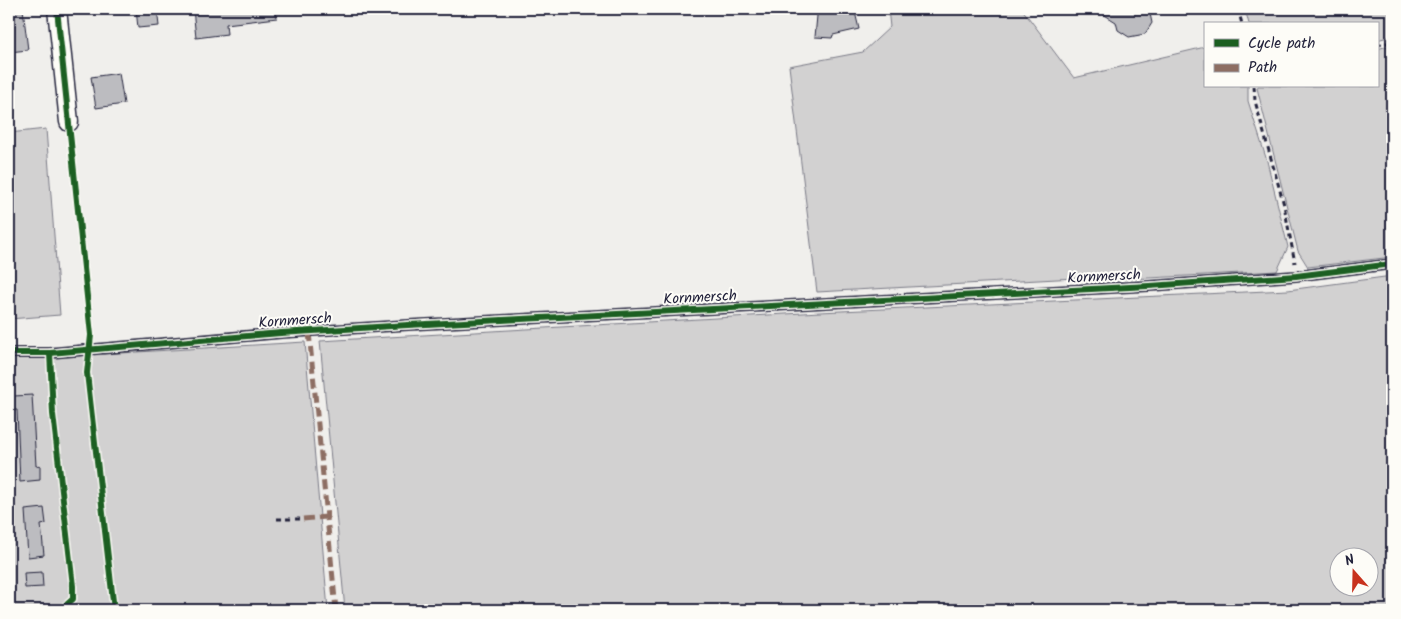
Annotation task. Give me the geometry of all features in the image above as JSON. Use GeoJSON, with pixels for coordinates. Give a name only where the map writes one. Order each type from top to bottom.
{"type":"FeatureCollection","features":[{"type":"Feature","properties":{"kind":"street"},"geometry":{"type":"LineString","coordinates":[[57,9],[69,122]]}},
{"type":"Feature","properties":{"kind":"lane","name":"Kornmersch"},"geometry":{"type":"LineString","coordinates":[[9,353],[50,353],[281,333],[1149,286],[1296,276],[1392,264]]}},
{"type":"Feature","properties":{"kind":"path"},"geometry":{"type":"LineString","coordinates":[[1238,9],[1241,22]]}},
{"type":"Feature","properties":{"kind":"path"},"geometry":{"type":"LineString","coordinates":[[1378,45],[1392,42]]}},
{"type":"Feature","properties":{"kind":"path"},"geometry":{"type":"LineString","coordinates":[[1254,88],[1255,102],[1284,205],[1293,248],[1296,276]]}},
{"type":"Feature","properties":{"kind":"path"},"geometry":{"type":"LineString","coordinates":[[277,519],[303,519]]}},
{"type":"Feature","properties":{"kind":"shaded area"},"geometry":{"type":"Polygon","coordinates":[[[888,9],[1022,9],[1074,78],[1204,47],[1204,88],[1248,88],[1248,101],[1267,161],[1288,247],[1277,271],[1131,279],[1094,277],[817,292],[789,66],[863,52],[890,27],[888,9]]]}},
{"type":"Feature","properties":{"kind":"shaded area"},"geometry":{"type":"Polygon","coordinates":[[[1245,9],[1392,9],[1392,36],[1378,40],[1378,22],[1248,22],[1245,9]]]}},
{"type":"Feature","properties":{"kind":"shaded area"},"geometry":{"type":"Polygon","coordinates":[[[1392,45],[1392,257],[1308,267],[1298,251],[1257,88],[1378,88],[1378,49],[1392,45]]]}},
{"type":"Feature","properties":{"kind":"shaded area"},"geometry":{"type":"Polygon","coordinates":[[[46,129],[60,315],[9,319],[9,133],[46,129]]]}},
{"type":"Feature","properties":{"kind":"shaded area"},"geometry":{"type":"Polygon","coordinates":[[[1392,276],[1392,610],[345,610],[320,341],[820,312],[1288,290],[1392,276]]]}},
{"type":"Feature","properties":{"kind":"shaded area"},"geometry":{"type":"Polygon","coordinates":[[[305,342],[328,610],[9,610],[9,355],[88,352],[104,354],[305,342]]]}},
{"type":"Feature","properties":{"kind":"building"},"geometry":{"type":"Polygon","coordinates":[[[9,9],[23,9],[28,50],[9,52],[9,9]]]}},
{"type":"Feature","properties":{"kind":"building"},"geometry":{"type":"Polygon","coordinates":[[[136,9],[157,9],[159,26],[138,28],[136,9]]]}},
{"type":"Feature","properties":{"kind":"building"},"geometry":{"type":"Polygon","coordinates":[[[193,9],[276,9],[277,18],[226,24],[227,34],[196,38],[193,9]]]}},
{"type":"Feature","properties":{"kind":"building"},"geometry":{"type":"Polygon","coordinates":[[[815,9],[850,9],[851,13],[855,12],[859,29],[833,35],[832,38],[815,37],[817,16],[815,9]]]}},
{"type":"Feature","properties":{"kind":"building"},"geometry":{"type":"Polygon","coordinates":[[[1095,9],[1149,9],[1152,23],[1145,34],[1129,37],[1118,30],[1116,22],[1095,9]]]}},
{"type":"Feature","properties":{"kind":"building"},"geometry":{"type":"Polygon","coordinates":[[[119,73],[124,104],[96,108],[91,77],[119,73]]]}},
{"type":"Feature","properties":{"kind":"building"},"geometry":{"type":"Polygon","coordinates":[[[32,395],[36,466],[40,465],[40,480],[20,482],[17,410],[14,410],[14,396],[32,395]]]}},
{"type":"Feature","properties":{"kind":"building"},"geometry":{"type":"Polygon","coordinates":[[[44,508],[46,524],[41,525],[44,555],[28,557],[25,510],[44,508]]]}},
{"type":"Feature","properties":{"kind":"building"},"geometry":{"type":"Polygon","coordinates":[[[42,572],[43,587],[25,588],[24,573],[42,572]]]}},
{"type":"Feature","properties":{"kind":"marked path"},"geometry":{"type":"LineString","coordinates":[[309,332],[336,610]]}},
{"type":"Feature","properties":{"kind":"marked path"},"geometry":{"type":"LineString","coordinates":[[303,519],[326,517]]}},
{"type":"Feature","properties":{"kind":"cycle path"},"geometry":{"type":"LineString","coordinates":[[57,9],[91,335],[87,373],[114,610]]}},
{"type":"Feature","properties":{"kind":"cycle path"},"geometry":{"type":"LineString","coordinates":[[9,353],[50,353],[281,333],[408,325],[1149,286],[1296,276],[1392,264]]}},
{"type":"Feature","properties":{"kind":"cycle path"},"geometry":{"type":"LineString","coordinates":[[50,353],[53,414],[73,586],[73,599],[64,607],[55,610]]}}]}
